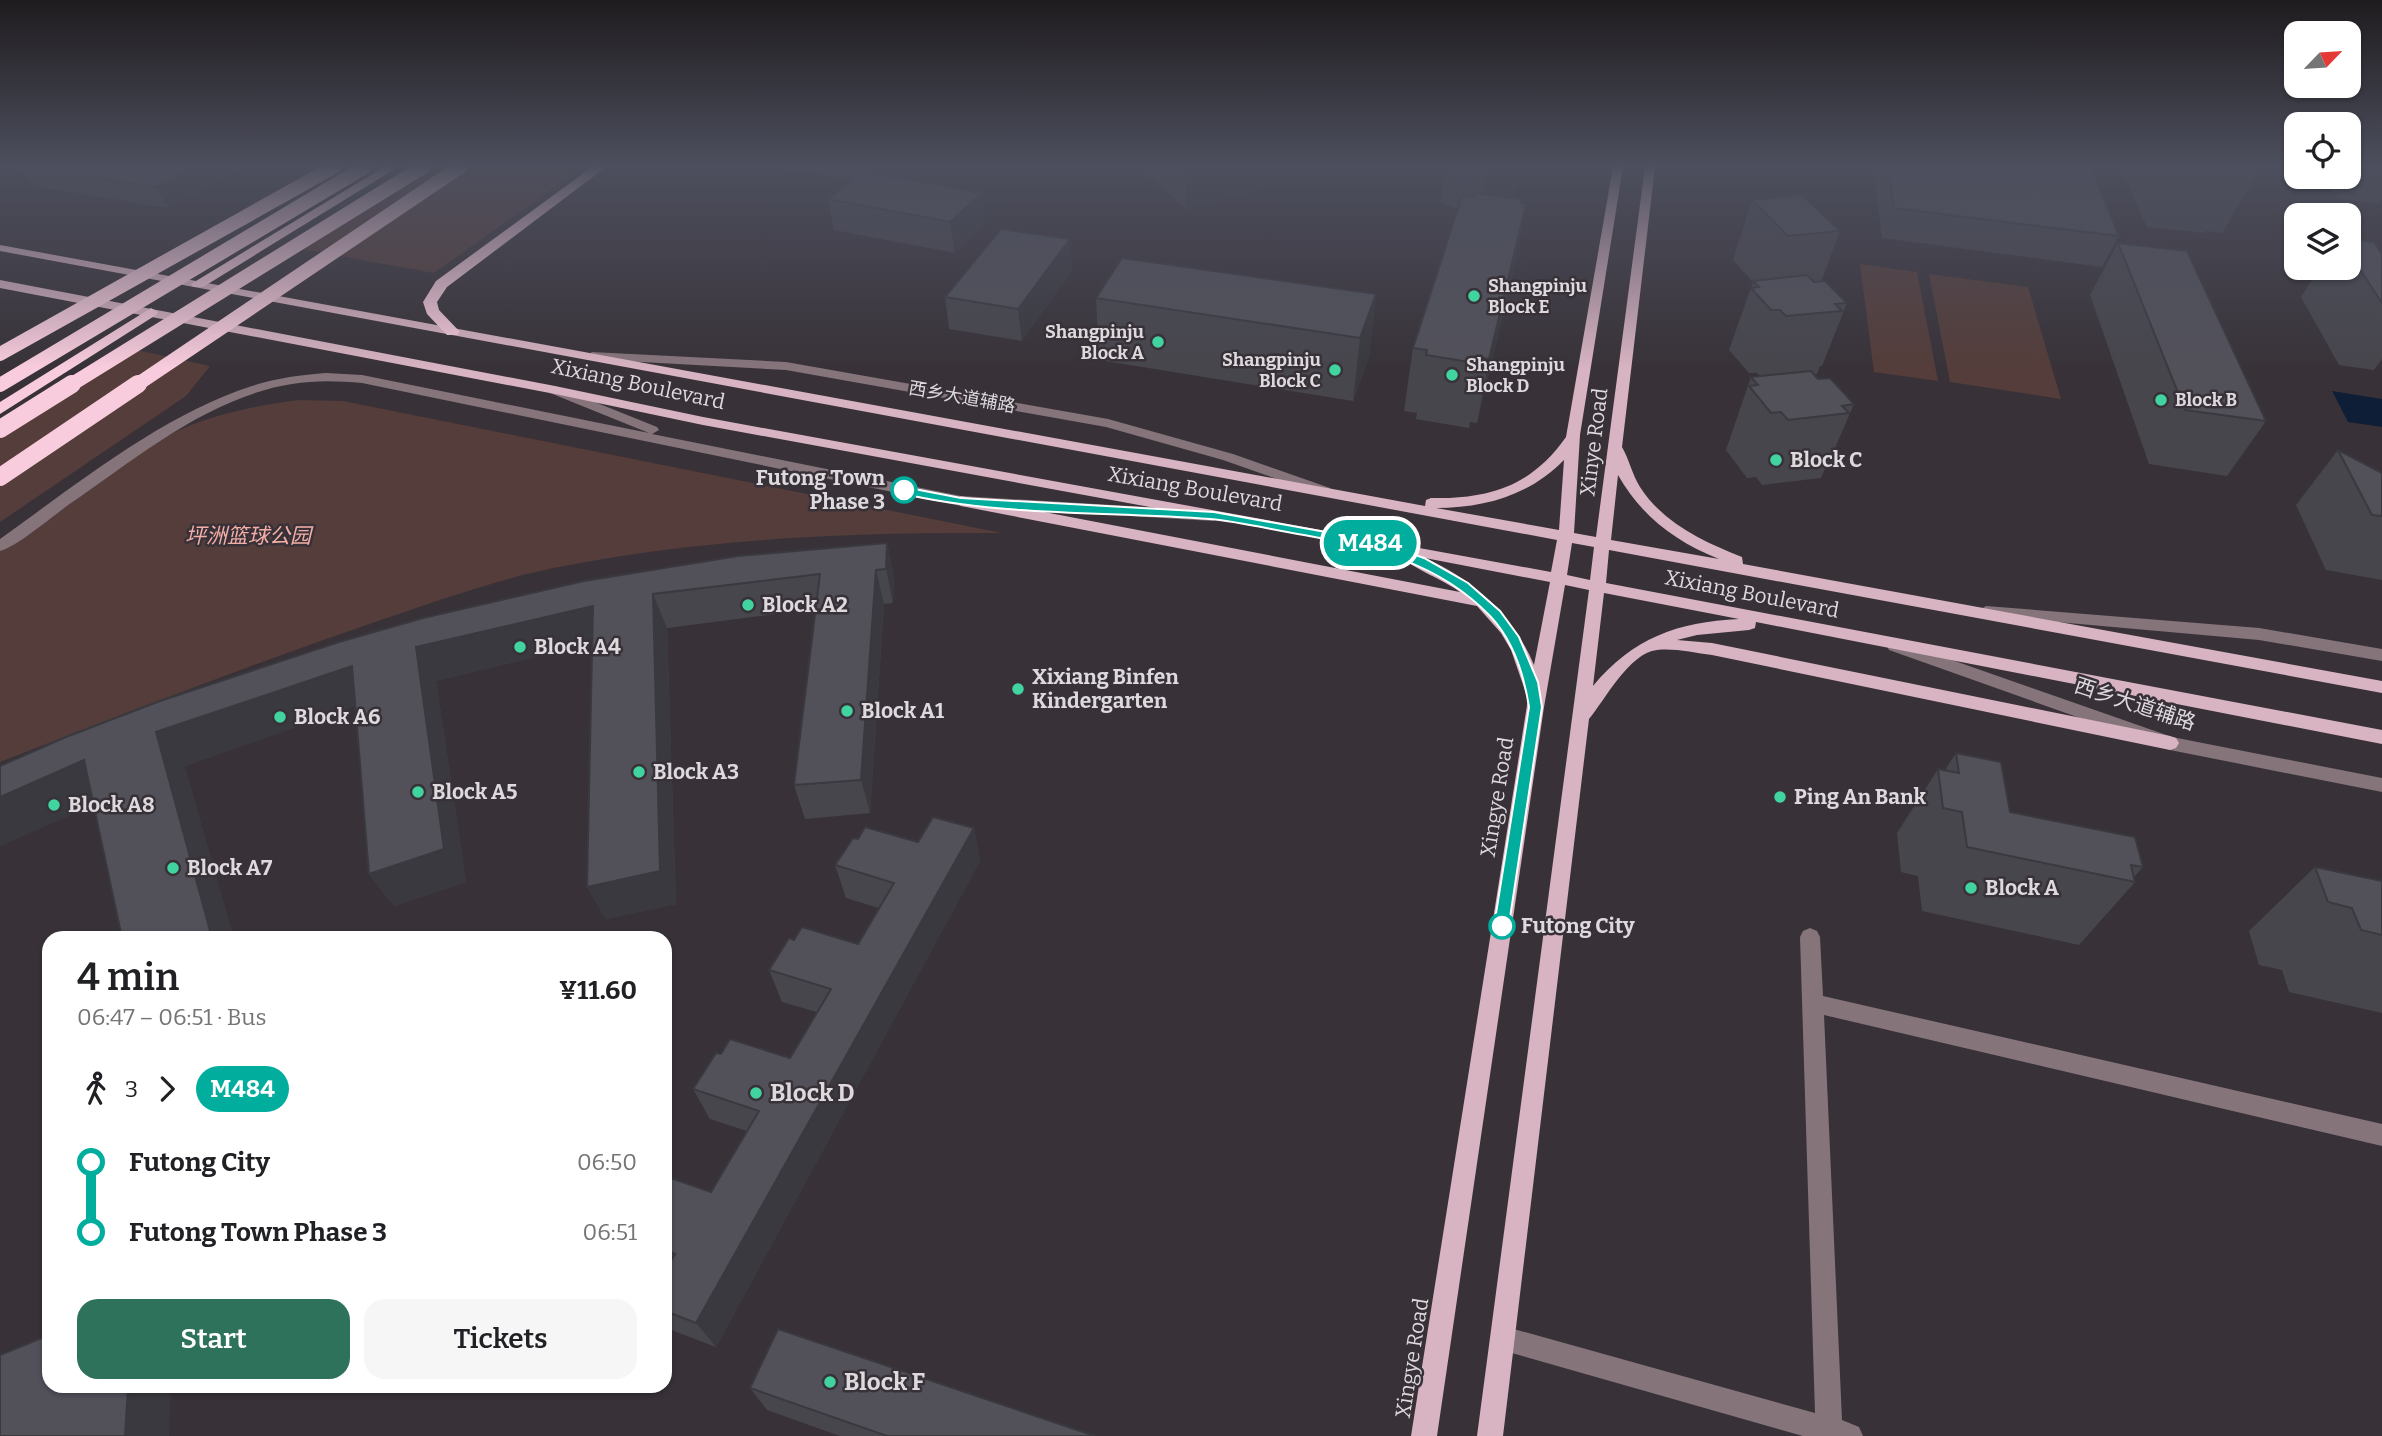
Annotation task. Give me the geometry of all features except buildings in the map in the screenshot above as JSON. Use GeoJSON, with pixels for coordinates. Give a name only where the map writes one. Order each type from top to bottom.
{"type":"FeatureCollection","features":[{"type":"Feature","properties":{"kind":"highway"},"geometry":{"type":"LineString","coordinates":[[0,354],[214,234]]}},
{"type":"Feature","properties":{"kind":"highway"},"geometry":{"type":"LineString","coordinates":[[0,385],[253,234]]}},
{"type":"Feature","properties":{"kind":"highway"},"geometry":{"type":"LineString","coordinates":[[198,284],[280,234]]}},
{"type":"Feature","properties":{"kind":"highway"},"geometry":{"type":"LineString","coordinates":[[0,429],[315,234]]}},
{"type":"Feature","properties":{"kind":"highway"},"geometry":{"type":"LineString","coordinates":[[0,477],[361,234]]}},
{"type":"Feature","properties":{"kind":"highway"},"geometry":{"type":"LineString","coordinates":[[452,332],[432,311],[430,302],[441,284],[509,234]]}},
{"type":"Feature","properties":{"kind":"highway"},"geometry":{"type":"LineString","coordinates":[[0,409],[150,312]]}},
{"type":"Feature","properties":{"kind":"main road","name":"Xingye Road"},"geometry":{"type":"LineString","coordinates":[[1424,1436],[1535,707],[1566,536],[1573,435],[1607,234]]}},
{"type":"Feature","properties":{"kind":"main road","name":"Xinye Road"},"geometry":{"type":"LineString","coordinates":[[1579,723],[1641,234]]}},
{"type":"Feature","properties":{"kind":"main road"},"geometry":{"type":"LineString","coordinates":[[0,239],[42,256]]}},
{"type":"Feature","properties":{"kind":"main road","name":"Xixiang Boulevard"},"geometry":{"type":"LineString","coordinates":[[0,248],[2382,687]]}},
{"type":"Feature","properties":{"kind":"main road","name":"Xixiang Boulevard"},"geometry":{"type":"LineString","coordinates":[[0,284],[555,390],[703,421],[1372,543],[2382,737]]}},
{"type":"Feature","properties":{"kind":"main road"},"geometry":{"type":"LineString","coordinates":[[1383,501],[1451,503],[1488,498],[1506,492],[1541,476],[1553,467],[1573,435]]}},
{"type":"Feature","properties":{"kind":"main road"},"geometry":{"type":"LineString","coordinates":[[1615,442],[1620,464],[1630,485],[1662,522],[1722,555],[1783,578]]}},
{"type":"Feature","properties":{"kind":"main road"},"geometry":{"type":"LineString","coordinates":[[961,501],[1483,602]]}},
{"type":"Feature","properties":{"kind":"main road"},"geometry":{"type":"LineString","coordinates":[[1372,543],[1428,566],[1464,586],[1483,602],[1512,637],[1524,659],[1532,682],[1535,707]]}},
{"type":"Feature","properties":{"kind":"main road"},"geometry":{"type":"LineString","coordinates":[[1490,1436],[1579,723],[1606,678],[1636,652],[1706,627],[1730,624],[1806,626]]}},
{"type":"Feature","properties":{"kind":"main road"},"geometry":{"type":"LineString","coordinates":[[1655,644],[1712,649],[2170,743]]}},
{"type":"Feature","properties":{"kind":"street","name":"西乡大道辅路"},"geometry":{"type":"LineString","coordinates":[[588,356],[786,366],[1108,423],[1228,457],[1325,491]]}},
{"type":"Feature","properties":{"kind":"street"},"geometry":{"type":"LineString","coordinates":[[0,546],[169,429],[212,405],[239,394],[296,381],[349,377],[961,501],[1214,516]]}},
{"type":"Feature","properties":{"kind":"street"},"geometry":{"type":"LineString","coordinates":[[555,390],[690,446]]}},
{"type":"Feature","properties":{"kind":"street"},"geometry":{"type":"LineString","coordinates":[[1954,608],[2259,634],[2382,654]]}},
{"type":"Feature","properties":{"kind":"street","name":"西乡大道辅路"},"geometry":{"type":"LineString","coordinates":[[1882,641],[2170,743],[2382,785]]}},
{"type":"Feature","properties":{"kind":"street"},"geometry":{"type":"LineString","coordinates":[[1503,1339],[1836,1434],[1810,937]]}},
{"type":"Feature","properties":{"kind":"street"},"geometry":{"type":"LineString","coordinates":[[1812,1003],[2382,1135]]}},
{"type":"Feature","properties":{"kind":"green space"},"geometry":{"type":"Polygon","coordinates":[[[304,234],[489,234],[434,273],[285,246],[304,234]]]}},
{"type":"Feature","properties":{"kind":"green space"},"geometry":{"type":"Polygon","coordinates":[[[1860,264],[1917,272],[1938,381],[1874,372],[1860,264]]]}},
{"type":"Feature","properties":{"kind":"green space"},"geometry":{"type":"Polygon","coordinates":[[[1929,274],[2028,287],[2061,399],[1950,382],[1929,274]]]}},
{"type":"Feature","properties":{"kind":"green space"},"geometry":{"type":"Polygon","coordinates":[[[123,347],[210,366],[186,396],[0,522],[0,423],[123,347]]]}},
{"type":"Feature","properties":{"kind":"green space","name":"坪洲篮球公园"},"geometry":{"type":"Polygon","coordinates":[[[299,400],[343,401],[1002,533],[837,536],[727,543],[618,557],[540,571],[467,591],[325,639],[0,762],[0,549],[98,477],[151,444],[228,413],[299,400]]]}},
{"type":"Feature","properties":{"kind":"water"},"geometry":{"type":"Polygon","coordinates":[[[2332,391],[2382,399],[2382,427],[2348,422],[2332,391]]]}},
{"type":"Feature","properties":{"kind":"bus line","name":"M484"},"geometry":{"type":"LineString","coordinates":[[904,490],[961,501],[1214,516],[1372,543],[1419,561],[1464,586],[1495,614],[1512,637],[1532,682],[1535,707],[1502,926]]}},
{"type":"Feature","properties":{"kind":"place","name":"Shangpinju Block E"},"geometry":{"type":"Point","coordinates":[1474,296]}},
{"type":"Feature","properties":{"kind":"place","name":"Shangpinju Block A"},"geometry":{"type":"Point","coordinates":[1158,342]}},
{"type":"Feature","properties":{"kind":"place","name":"Shangpinju Block C"},"geometry":{"type":"Point","coordinates":[1335,370]}},
{"type":"Feature","properties":{"kind":"place","name":"Shangpinju Block D"},"geometry":{"type":"Point","coordinates":[1452,375]}},
{"type":"Feature","properties":{"kind":"place","name":"Block B"},"geometry":{"type":"Point","coordinates":[2161,400]}},
{"type":"Feature","properties":{"kind":"place","name":"Block C"},"geometry":{"type":"Point","coordinates":[1776,460]}},
{"type":"Feature","properties":{"kind":"place","name":"Futong Town Phase 3"},"geometry":{"type":"Point","coordinates":[904,490]}},
{"type":"Feature","properties":{"kind":"place","name":"Block A2"},"geometry":{"type":"Point","coordinates":[748,605]}},
{"type":"Feature","properties":{"kind":"place","name":"Block A4"},"geometry":{"type":"Point","coordinates":[520,647]}},
{"type":"Feature","properties":{"kind":"place","name":"Xixiang Binfen Kindergarten"},"geometry":{"type":"Point","coordinates":[1018,689]}},
{"type":"Feature","properties":{"kind":"place","name":"Block A1"},"geometry":{"type":"Point","coordinates":[847,711]}},
{"type":"Feature","properties":{"kind":"place","name":"Block A6"},"geometry":{"type":"Point","coordinates":[280,717]}},
{"type":"Feature","properties":{"kind":"place","name":"Block A3"},"geometry":{"type":"Point","coordinates":[639,772]}},
{"type":"Feature","properties":{"kind":"place","name":"Block A5"},"geometry":{"type":"Point","coordinates":[418,792]}},
{"type":"Feature","properties":{"kind":"place","name":"Ping An Bank"},"geometry":{"type":"Point","coordinates":[1780,797]}},
{"type":"Feature","properties":{"kind":"place","name":"Block A8"},"geometry":{"type":"Point","coordinates":[54,805]}},
{"type":"Feature","properties":{"kind":"place","name":"Block A7"},"geometry":{"type":"Point","coordinates":[173,868]}},
{"type":"Feature","properties":{"kind":"place","name":"Block A"},"geometry":{"type":"Point","coordinates":[1971,888]}},
{"type":"Feature","properties":{"kind":"place","name":"Futong City"},"geometry":{"type":"Point","coordinates":[1502,926]}},
{"type":"Feature","properties":{"kind":"place","name":"Block D"},"geometry":{"type":"Point","coordinates":[756,1093]}},
{"type":"Feature","properties":{"kind":"place","name":"Block F"},"geometry":{"type":"Point","coordinates":[830,1382]}}]}
